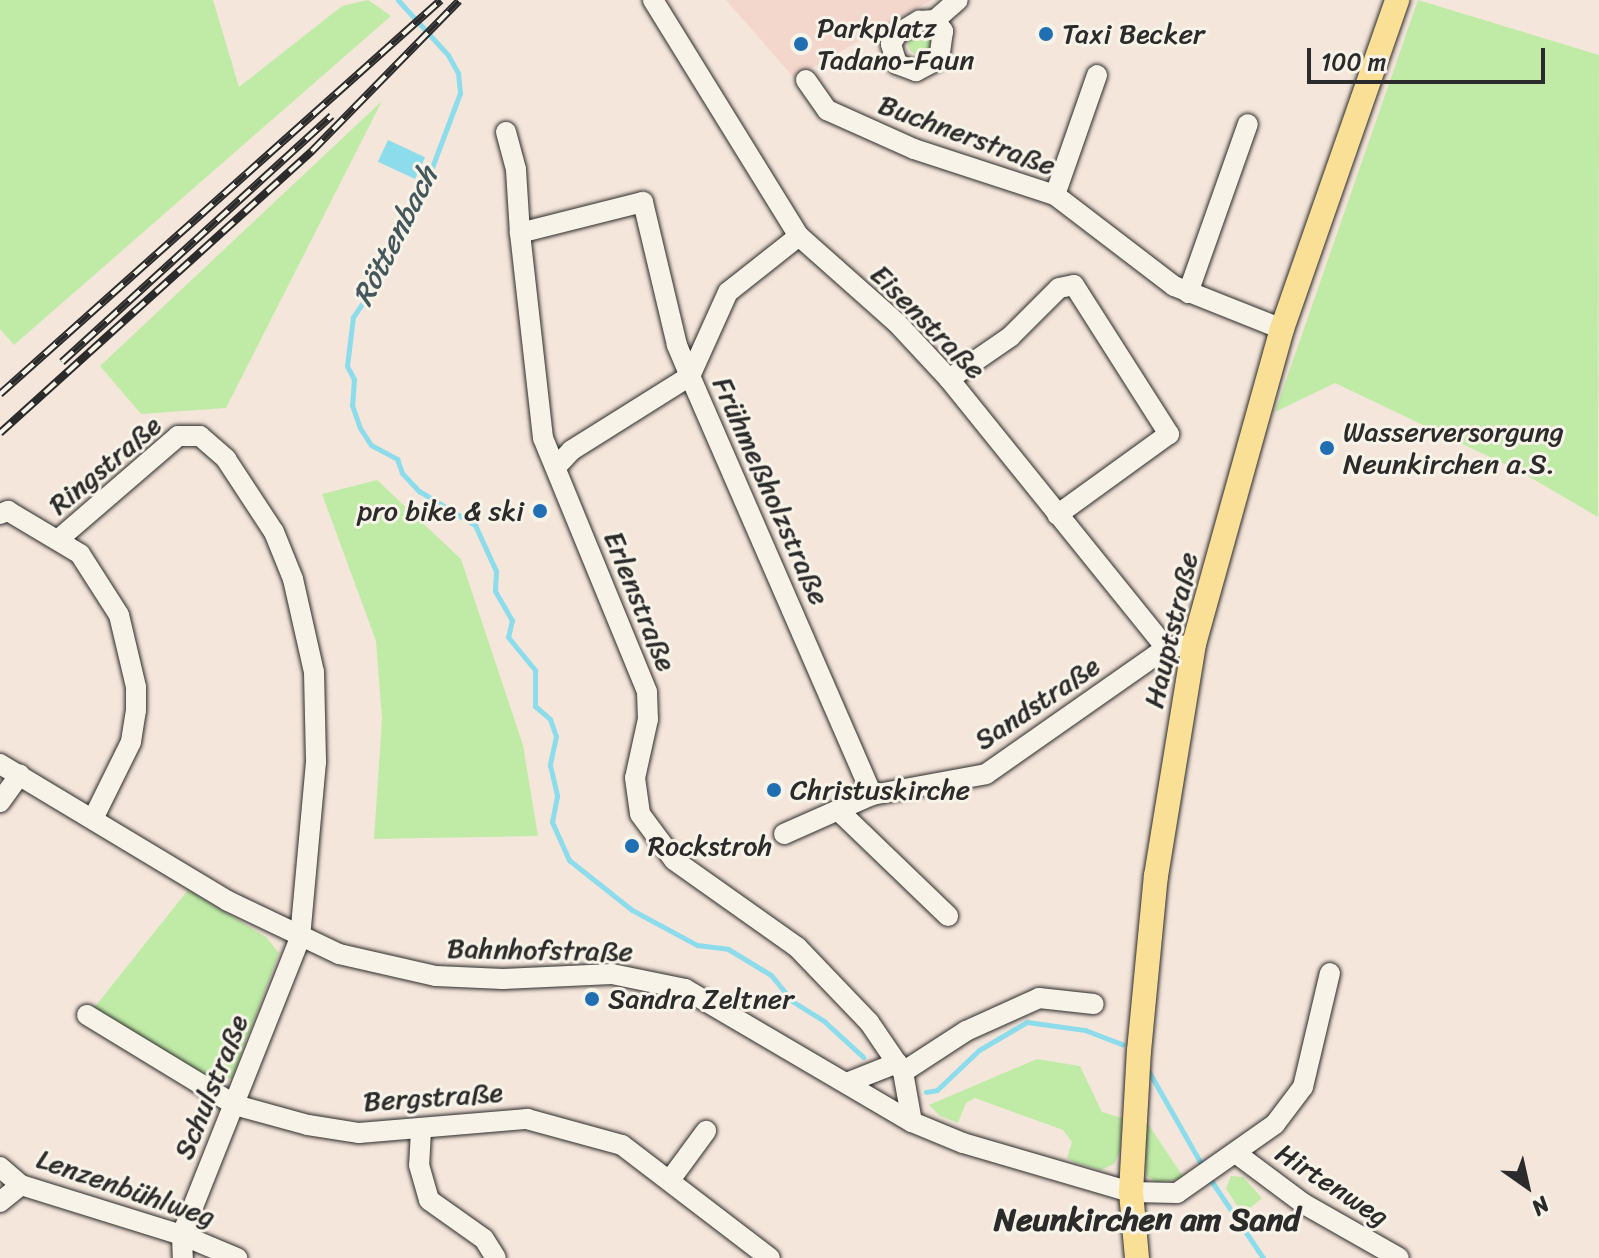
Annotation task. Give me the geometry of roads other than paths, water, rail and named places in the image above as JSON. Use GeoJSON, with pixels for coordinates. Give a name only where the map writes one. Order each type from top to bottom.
{"type":"FeatureCollection","features":[{"type":"Feature","properties":{"kind":"main road","name":"Hauptstraße"},"geometry":{"type":"LineString","coordinates":[[1137,1258],[1131,1192],[1136,1078],[1156,876],[1194,644],[1282,329],[1397,0]]}},
{"type":"Feature","properties":{"kind":"street","name":"Eisenstraße"},"geometry":{"type":"LineString","coordinates":[[653,0],[799,236],[897,323],[949,379],[1166,648]]}},
{"type":"Feature","properties":{"kind":"street"},"geometry":{"type":"LineString","coordinates":[[935,20],[958,0]]}},
{"type":"Feature","properties":{"kind":"street"},"geometry":{"type":"LineString","coordinates":[[1055,195],[1097,75]]}},
{"type":"Feature","properties":{"kind":"street","name":"Buchnerstraße"},"geometry":{"type":"LineString","coordinates":[[806,80],[827,110],[861,127],[1055,195],[1188,293],[1282,329]]}},
{"type":"Feature","properties":{"kind":"street"},"geometry":{"type":"LineString","coordinates":[[1188,293],[1248,124]]}},
{"type":"Feature","properties":{"kind":"street","name":"Erlenstraße"},"geometry":{"type":"LineString","coordinates":[[506,132],[516,170],[533,382],[543,438],[647,692],[648,719],[635,778],[645,826],[674,860],[797,947],[869,1022],[900,1068],[912,1122]]}},
{"type":"Feature","properties":{"kind":"street"},"geometry":{"type":"LineString","coordinates":[[520,233],[643,202],[677,345],[690,376],[572,450],[556,467]]}},
{"type":"Feature","properties":{"kind":"street","name":"Frühmeßholzstraße"},"geometry":{"type":"LineString","coordinates":[[799,236],[728,292],[690,376],[872,795]]}},
{"type":"Feature","properties":{"kind":"street"},"geometry":{"type":"LineString","coordinates":[[949,379],[1010,337],[1059,288],[1074,285],[1169,434],[1057,515]]}},
{"type":"Feature","properties":{"kind":"street","name":"Ringstraße"},"geometry":{"type":"LineString","coordinates":[[94,817],[131,742],[136,687],[119,615],[99,575],[60,538],[178,436],[187,434],[211,442],[258,502],[293,579],[314,672],[316,762],[300,938]]}},
{"type":"Feature","properties":{"kind":"street"},"geometry":{"type":"LineString","coordinates":[[4,512],[60,538]]}},
{"type":"Feature","properties":{"kind":"street"},"geometry":{"type":"LineString","coordinates":[[1166,648],[1194,644]]}},
{"type":"Feature","properties":{"kind":"street","name":"Sandstraße"},"geometry":{"type":"LineString","coordinates":[[784,834],[840,812],[872,795],[986,774],[1166,648]]}},
{"type":"Feature","properties":{"kind":"street","name":"Bahnhofstraße"},"geometry":{"type":"LineString","coordinates":[[0,764],[94,817],[228,901],[339,954],[436,976],[612,974],[685,989],[849,1082],[912,1122],[963,1143],[1131,1192],[1156,1196],[1184,1189],[1229,1160]]}},
{"type":"Feature","properties":{"kind":"street"},"geometry":{"type":"LineString","coordinates":[[0,802],[20,774]]}},
{"type":"Feature","properties":{"kind":"street"},"geometry":{"type":"LineString","coordinates":[[840,812],[948,916]]}},
{"type":"Feature","properties":{"kind":"street","name":"Schulstraße"},"geometry":{"type":"LineString","coordinates":[[183,1258],[182,1235],[300,938]]}},
{"type":"Feature","properties":{"kind":"street"},"geometry":{"type":"LineString","coordinates":[[1229,1160],[1275,1124],[1303,1087],[1330,973]]}},
{"type":"Feature","properties":{"kind":"street"},"geometry":{"type":"LineString","coordinates":[[849,1082],[900,1068],[966,1031],[1039,998],[1094,1004]]}},
{"type":"Feature","properties":{"kind":"street","name":"Bergstraße"},"geometry":{"type":"LineString","coordinates":[[87,1015],[235,1105],[359,1133],[421,1130],[484,1120],[557,1123],[622,1145],[770,1258]]}},
{"type":"Feature","properties":{"kind":"street"},"geometry":{"type":"LineString","coordinates":[[421,1130],[419,1165],[429,1200],[484,1239],[496,1258]]}},
{"type":"Feature","properties":{"kind":"street"},"geometry":{"type":"LineString","coordinates":[[670,1180],[706,1131]]}},
{"type":"Feature","properties":{"kind":"street","name":"Hirtenweg"},"geometry":{"type":"LineString","coordinates":[[1229,1160],[1399,1258]]}},
{"type":"Feature","properties":{"kind":"street","name":"Lenzenbühlweg"},"geometry":{"type":"LineString","coordinates":[[0,1167],[21,1185],[182,1235],[237,1258]]}},
{"type":"Feature","properties":{"kind":"street"},"geometry":{"type":"LineString","coordinates":[[0,1202],[21,1185]]}},
{"type":"Feature","properties":{"kind":"water"},"geometry":{"type":"Polygon","coordinates":[[[388,140],[425,157],[415,179],[378,162],[388,140]]]}},
{"type":"Feature","properties":{"kind":"waterway","name":"Röttenbach"},"geometry":{"type":"LineString","coordinates":[[398,0],[448,55],[458,73],[460,93],[425,186],[381,276],[353,317],[347,366],[354,379],[352,405],[360,428],[371,445],[397,459],[402,473],[419,491],[475,525],[496,571],[495,591],[512,620],[508,637],[535,670],[535,706],[550,719],[556,736],[550,765],[557,796],[552,822],[569,860],[632,910],[697,945],[728,949],[771,975],[792,1001],[825,1022],[863,1057]]}},
{"type":"Feature","properties":{"kind":"waterway","name":"Röttenbach"},"geometry":{"type":"LineString","coordinates":[[926,1092],[937,1090],[979,1050],[1027,1022],[1085,1030],[1122,1044]]}},
{"type":"Feature","properties":{"kind":"waterway","name":"Röttenbach"},"geometry":{"type":"LineString","coordinates":[[1149,1072],[1203,1167]]}},
{"type":"Feature","properties":{"kind":"waterway","name":"Röttenbach"},"geometry":{"type":"LineString","coordinates":[[1208,1176],[1263,1258]]}},
{"type":"Feature","properties":{"kind":"railway"},"geometry":{"type":"LineString","coordinates":[[0,394],[441,0]]}},
{"type":"Feature","properties":{"kind":"railway"},"geometry":{"type":"LineString","coordinates":[[0,433],[312,151],[459,1]]}},
{"type":"Feature","properties":{"kind":"railway"},"geometry":{"type":"LineString","coordinates":[[62,362],[331,116]]}},
{"type":"Feature","properties":{"kind":"place","name":"Taxi Becker"},"geometry":{"type":"Point","coordinates":[1046,34]}},
{"type":"Feature","properties":{"kind":"place","name":"Parkplatz Tadano-Faun"},"geometry":{"type":"Point","coordinates":[801,44]}},
{"type":"Feature","properties":{"kind":"place","name":"Wasserversorgung Neunkirchen a.S."},"geometry":{"type":"Point","coordinates":[1327,448]}},
{"type":"Feature","properties":{"kind":"place","name":"pro bike & ski"},"geometry":{"type":"Point","coordinates":[540,511]}},
{"type":"Feature","properties":{"kind":"place","name":"Christuskirche"},"geometry":{"type":"Point","coordinates":[774,790]}},
{"type":"Feature","properties":{"kind":"place","name":"Rockstroh"},"geometry":{"type":"Point","coordinates":[632,846]}},
{"type":"Feature","properties":{"kind":"place","name":"Sandra Zeltner"},"geometry":{"type":"Point","coordinates":[592,999]}},
{"type":"Feature","properties":{"kind":"district","name":"Neunkirchen am Sand"},"geometry":{"type":"Point","coordinates":[1147,1220]}}]}
